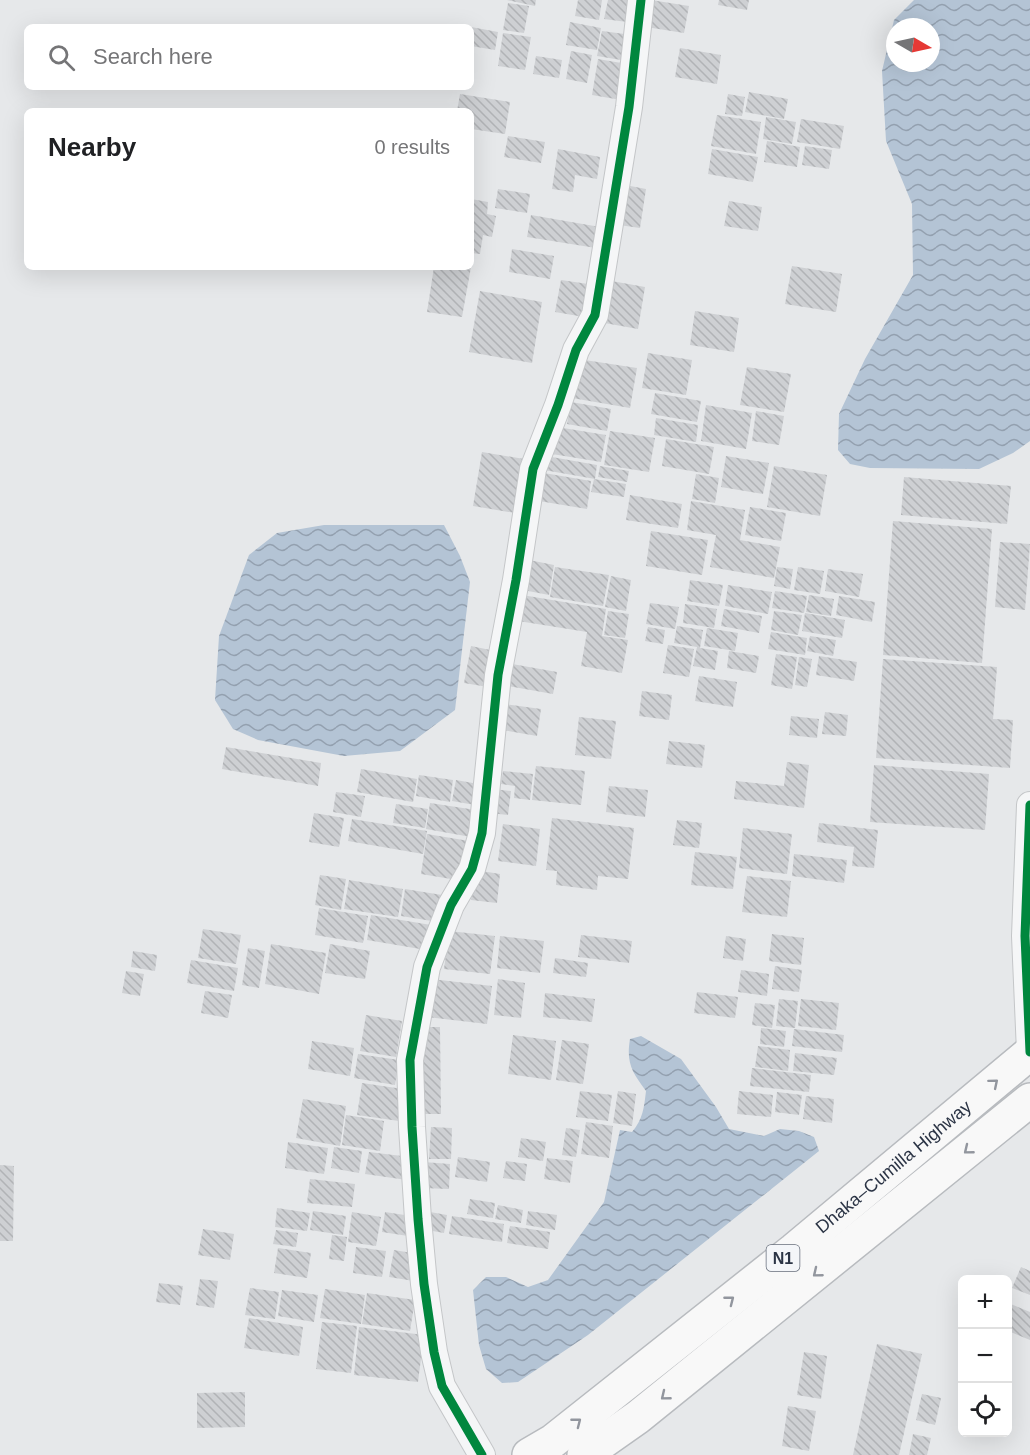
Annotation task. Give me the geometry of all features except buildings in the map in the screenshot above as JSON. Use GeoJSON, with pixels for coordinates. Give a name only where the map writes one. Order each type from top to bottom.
{"type":"FeatureCollection","features":[{"type":"Feature","properties":{"kind":"highway","name":"Dhaka–Cumilla Highway"},"geometry":{"type":"LineString","coordinates":[[529,1455],[553,1441],[794,1250],[1030,1053]]}},
{"type":"Feature","properties":{"kind":"highway","name":"Dhaka–Cumilla Highway"},"geometry":{"type":"LineString","coordinates":[[584,1455],[639,1417],[1030,1101]]}},
{"type":"Feature","properties":{"kind":"street"},"geometry":{"type":"LineString","coordinates":[[482,1455],[442,1386],[434,1352],[424,1284],[418,1219],[411,1127],[410,1060],[427,967],[451,905],[472,869],[482,833],[498,675],[516,580],[533,469],[576,350],[595,315],[629,107],[641,0]]}},
{"type":"Feature","properties":{"kind":"street"},"geometry":{"type":"LineString","coordinates":[[1030,805],[1025,936],[1030,1053]]}},
{"type":"Feature","properties":{"kind":"water"},"geometry":{"type":"Polygon","coordinates":[[[914,0],[1030,0],[1030,441],[1013,453],[979,469],[870,468],[850,464],[838,450],[839,414],[865,359],[913,275],[912,204],[886,141],[882,71],[886,54],[886,72],[940,72],[940,18],[896,18],[914,0]]]}},
{"type":"Feature","properties":{"kind":"water"},"geometry":{"type":"Polygon","coordinates":[[[324,525],[444,525],[470,582],[455,710],[400,751],[344,756],[258,740],[233,729],[215,700],[219,636],[249,555],[277,533],[324,525]]]}},
{"type":"Feature","properties":{"kind":"water"},"geometry":{"type":"Polygon","coordinates":[[[641,1036],[681,1059],[729,1129],[764,1136],[780,1129],[799,1131],[814,1137],[819,1151],[588,1335],[518,1382],[502,1383],[486,1369],[479,1345],[473,1290],[486,1277],[506,1277],[528,1287],[548,1280],[604,1202],[620,1130],[632,1132],[644,1108],[646,1091],[634,1073],[629,1055],[630,1039],[641,1036]]]}},
{"type":"Feature","properties":{"kind":"cycle path"},"geometry":{"type":"LineString","coordinates":[[482,1455],[442,1386],[434,1352],[424,1284],[418,1219],[410,1060],[427,967],[451,905],[472,869],[482,833],[498,675],[516,580],[533,469],[576,350],[595,315],[629,107],[641,0]]}},
{"type":"Feature","properties":{"kind":"cycle path"},"geometry":{"type":"LineString","coordinates":[[1030,805],[1025,936],[1030,1052]]}}]}
